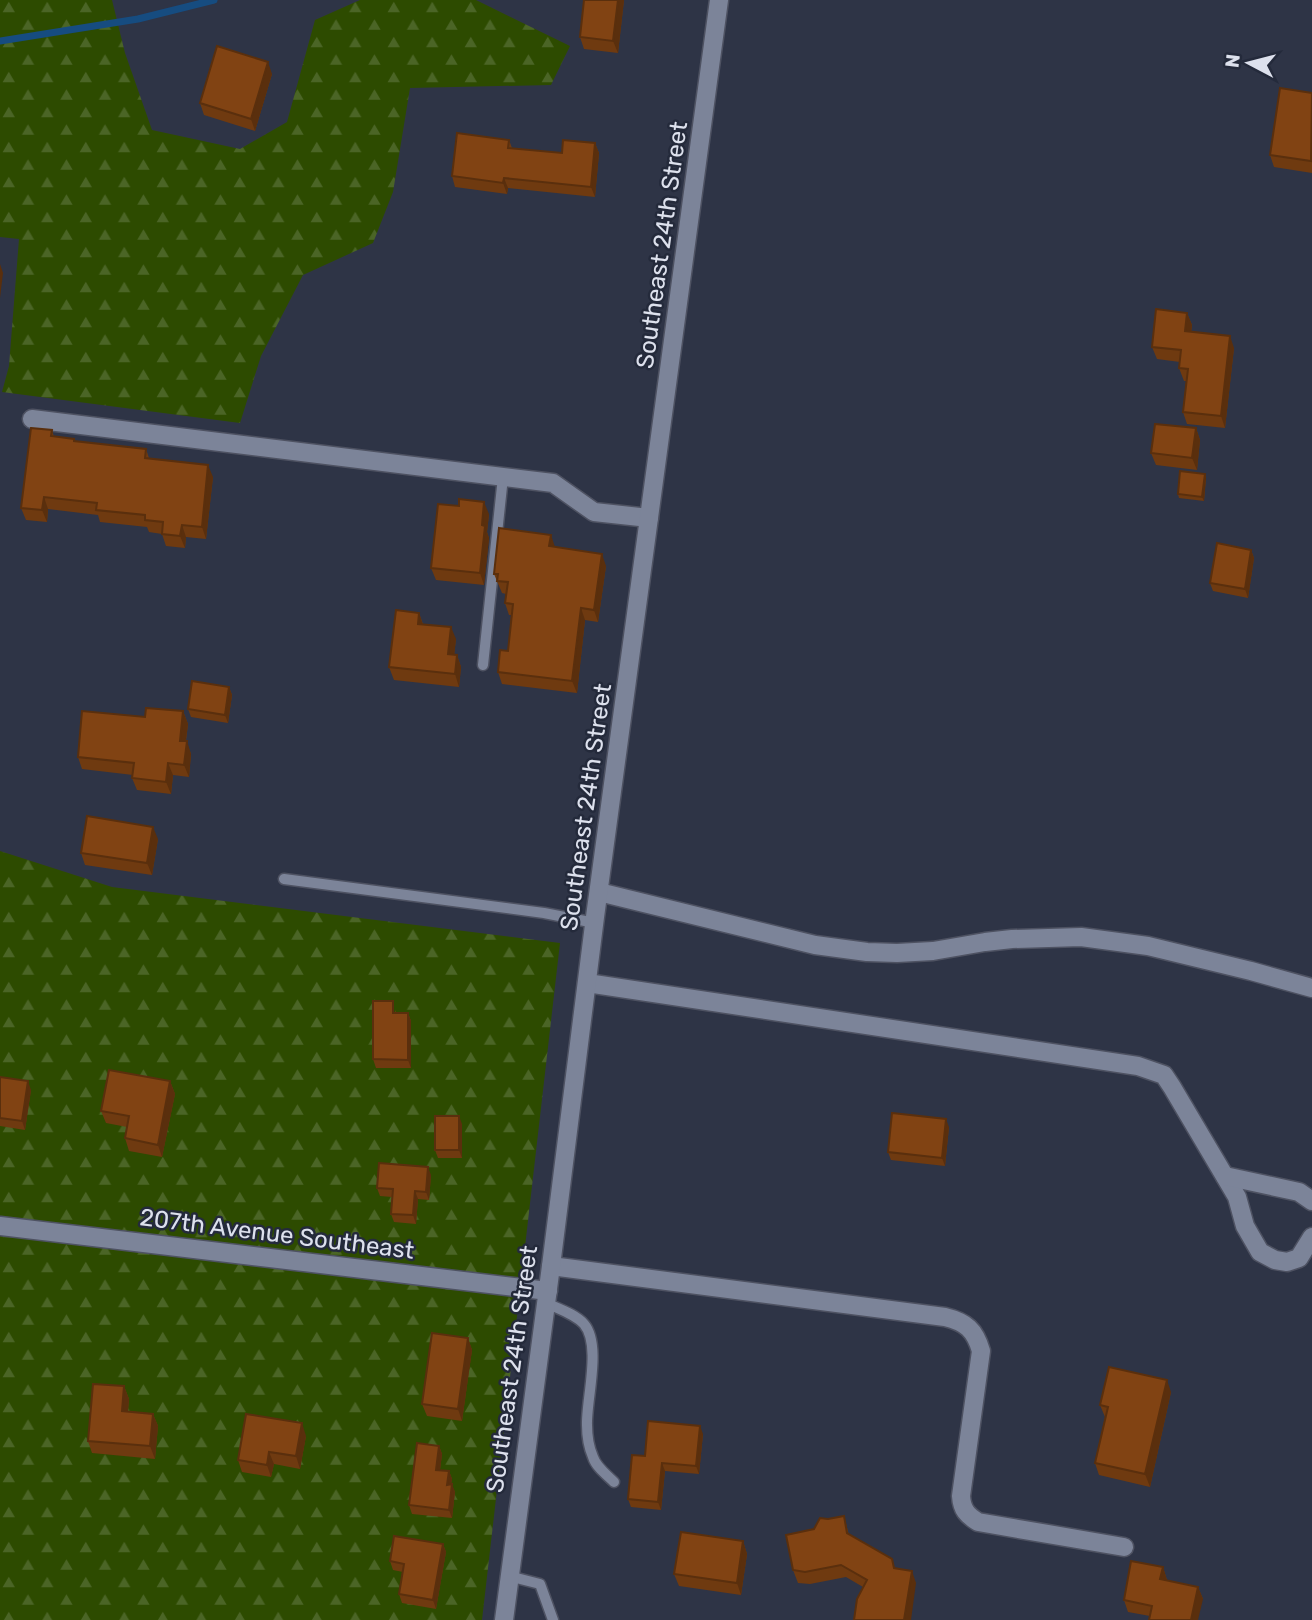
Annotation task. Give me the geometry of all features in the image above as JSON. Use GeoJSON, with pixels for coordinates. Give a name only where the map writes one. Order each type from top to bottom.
{"type":"FeatureCollection","features":[{"type":"Feature","properties":{"kind":"street","name":"Southeast 24th Street"},"geometry":{"type":"LineString","coordinates":[[503,1620],[719,0]]}},
{"type":"Feature","properties":{"kind":"street"},"geometry":{"type":"LineString","coordinates":[[32,419],[552,482],[594,512],[649,518]]}},
{"type":"Feature","properties":{"kind":"street"},"geometry":{"type":"LineString","coordinates":[[599,892],[816,945],[867,952],[933,951],[998,941],[1081,937],[1148,946],[1312,988]]}},
{"type":"Feature","properties":{"kind":"street"},"geometry":{"type":"LineString","coordinates":[[587,983],[1138,1066],[1164,1076],[1172,1087],[1237,1197],[1245,1226],[1260,1252],[1275,1260],[1287,1262],[1299,1258],[1312,1237]]}},
{"type":"Feature","properties":{"kind":"street"},"geometry":{"type":"LineString","coordinates":[[1225,1176],[1299,1192],[1312,1201]]}},
{"type":"Feature","properties":{"kind":"street","name":"207th Avenue Southeast"},"geometry":{"type":"LineString","coordinates":[[0,1226],[547,1297]]}},
{"type":"Feature","properties":{"kind":"street"},"geometry":{"type":"LineString","coordinates":[[551,1266],[960,1321],[977,1336],[981,1351],[961,1496],[962,1508],[978,1522],[1124,1547]]}},
{"type":"Feature","properties":{"kind":"lane"},"geometry":{"type":"LineString","coordinates":[[483,665],[503,477]]}},
{"type":"Feature","properties":{"kind":"lane"},"geometry":{"type":"LineString","coordinates":[[284,879],[544,913],[594,923]]}},
{"type":"Feature","properties":{"kind":"lane"},"geometry":{"type":"LineString","coordinates":[[547,1297],[586,1326],[590,1336],[593,1364],[587,1425],[589,1438],[594,1460],[614,1482]]}},
{"type":"Feature","properties":{"kind":"lane"},"geometry":{"type":"LineString","coordinates":[[509,1576],[540,1584],[553,1620]]}},
{"type":"Feature","properties":{"kind":"green space"},"geometry":{"type":"Polygon","coordinates":[[[0,0],[112,0],[125,53],[152,130],[240,149],[287,122],[315,20],[360,0],[476,0],[570,46],[551,85],[410,88],[393,192],[373,243],[303,275],[261,356],[240,423],[2,392],[9,366],[19,239],[0,237],[0,0]]]}},
{"type":"Feature","properties":{"kind":"green space"},"geometry":{"type":"Polygon","coordinates":[[[0,851],[112,887],[560,943],[482,1620],[0,1620],[0,851]]]}},
{"type":"Feature","properties":{"kind":"building"},"geometry":{"type":"Polygon","coordinates":[[[584,0],[618,0],[613,41],[580,37],[584,0]]]}},
{"type":"Feature","properties":{"kind":"building"},"geometry":{"type":"Polygon","coordinates":[[[217,46],[268,62],[251,119],[200,103],[217,46]]]}},
{"type":"Feature","properties":{"kind":"building"},"geometry":{"type":"Polygon","coordinates":[[[1280,88],[1312,93],[1311,161],[1270,155],[1280,88]]]}},
{"type":"Feature","properties":{"kind":"building"},"geometry":{"type":"Polygon","coordinates":[[[457,133],[509,140],[508,148],[562,153],[563,140],[595,143],[591,187],[504,178],[503,183],[452,176],[457,133]]]}},
{"type":"Feature","properties":{"kind":"building"},"geometry":{"type":"Polygon","coordinates":[[[1156,309],[1187,313],[1185,331],[1230,336],[1221,416],[1183,412],[1188,369],[1179,368],[1181,350],[1152,347],[1156,309]]]}},
{"type":"Feature","properties":{"kind":"building"},"geometry":{"type":"Polygon","coordinates":[[[1155,424],[1196,428],[1192,458],[1151,453],[1155,424]]]}},
{"type":"Feature","properties":{"kind":"building"},"geometry":{"type":"Polygon","coordinates":[[[31,428],[52,430],[51,436],[74,441],[146,449],[145,458],[208,465],[202,527],[182,525],[180,536],[162,534],[163,522],[145,520],[145,515],[96,510],[97,503],[44,497],[42,510],[21,508],[31,428]]]}},
{"type":"Feature","properties":{"kind":"building"},"geometry":{"type":"Polygon","coordinates":[[[1180,471],[1205,474],[1202,497],[1178,494],[1180,471]]]}},
{"type":"Feature","properties":{"kind":"building"},"geometry":{"type":"Polygon","coordinates":[[[459,499],[484,502],[482,525],[485,526],[480,573],[431,568],[438,504],[459,506],[459,499]]]}},
{"type":"Feature","properties":{"kind":"building"},"geometry":{"type":"Polygon","coordinates":[[[499,528],[551,535],[549,546],[602,554],[594,610],[581,608],[572,681],[498,672],[500,650],[508,651],[513,604],[505,603],[508,582],[497,581],[498,574],[494,574],[499,528]]]}},
{"type":"Feature","properties":{"kind":"building"},"geometry":{"type":"Polygon","coordinates":[[[1217,543],[1251,550],[1245,589],[1210,583],[1217,543]]]}},
{"type":"Feature","properties":{"kind":"building"},"geometry":{"type":"Polygon","coordinates":[[[396,610],[419,613],[418,624],[451,627],[448,654],[457,655],[455,674],[389,667],[396,610]]]}},
{"type":"Feature","properties":{"kind":"building"},"geometry":{"type":"Polygon","coordinates":[[[192,681],[229,687],[225,715],[188,709],[192,681]]]}},
{"type":"Feature","properties":{"kind":"building"},"geometry":{"type":"Polygon","coordinates":[[[146,708],[183,711],[180,741],[187,741],[184,765],[168,763],[166,782],[132,778],[134,763],[78,757],[82,711],[145,717],[146,708]]]}},
{"type":"Feature","properties":{"kind":"building"},"geometry":{"type":"Polygon","coordinates":[[[87,816],[153,827],[147,863],[81,853],[87,816]]]}},
{"type":"Feature","properties":{"kind":"building"},"geometry":{"type":"Polygon","coordinates":[[[373,1001],[393,1001],[393,1013],[408,1013],[408,1060],[373,1059],[373,1001]]]}},
{"type":"Feature","properties":{"kind":"building"},"geometry":{"type":"Polygon","coordinates":[[[109,1070],[170,1081],[158,1145],[125,1138],[129,1116],[101,1111],[109,1070]]]}},
{"type":"Feature","properties":{"kind":"building"},"geometry":{"type":"Polygon","coordinates":[[[0,1077],[28,1081],[22,1121],[0,1118],[0,1077]]]}},
{"type":"Feature","properties":{"kind":"building"},"geometry":{"type":"Polygon","coordinates":[[[892,1113],[946,1119],[942,1158],[888,1152],[892,1113]]]}},
{"type":"Feature","properties":{"kind":"building"},"geometry":{"type":"Polygon","coordinates":[[[435,1116],[459,1116],[459,1150],[435,1150],[435,1116]]]}},
{"type":"Feature","properties":{"kind":"building"},"geometry":{"type":"Polygon","coordinates":[[[379,1163],[428,1167],[426,1192],[415,1191],[413,1215],[391,1214],[393,1189],[377,1188],[379,1163]]]}},
{"type":"Feature","properties":{"kind":"building"},"geometry":{"type":"Polygon","coordinates":[[[432,1333],[468,1338],[458,1409],[422,1404],[432,1333]]]}},
{"type":"Feature","properties":{"kind":"building"},"geometry":{"type":"Polygon","coordinates":[[[1109,1367],[1167,1380],[1145,1474],[1095,1463],[1108,1407],[1100,1405],[1109,1367]]]}},
{"type":"Feature","properties":{"kind":"building"},"geometry":{"type":"Polygon","coordinates":[[[93,1384],[124,1386],[122,1411],[153,1414],[150,1446],[88,1441],[93,1384]]]}},
{"type":"Feature","properties":{"kind":"building"},"geometry":{"type":"Polygon","coordinates":[[[246,1414],[302,1423],[296,1456],[269,1452],[267,1465],[238,1460],[246,1414]]]}},
{"type":"Feature","properties":{"kind":"building"},"geometry":{"type":"Polygon","coordinates":[[[648,1421],[700,1426],[696,1466],[662,1463],[658,1502],[628,1499],[632,1455],[645,1456],[648,1421]]]}},
{"type":"Feature","properties":{"kind":"building"},"geometry":{"type":"Polygon","coordinates":[[[417,1443],[439,1446],[436,1470],[449,1471],[447,1485],[452,1484],[449,1510],[409,1505],[417,1443]]]}},
{"type":"Feature","properties":{"kind":"building"},"geometry":{"type":"Polygon","coordinates":[[[844,1516],[847,1533],[892,1559],[894,1568],[912,1571],[904,1620],[854,1620],[857,1599],[867,1580],[841,1565],[805,1572],[793,1570],[786,1535],[814,1529],[820,1518],[844,1516]]]}},
{"type":"Feature","properties":{"kind":"building"},"geometry":{"type":"Polygon","coordinates":[[[681,1532],[743,1541],[737,1583],[674,1574],[681,1532]]]}},
{"type":"Feature","properties":{"kind":"building"},"geometry":{"type":"Polygon","coordinates":[[[394,1536],[443,1544],[433,1600],[399,1594],[404,1564],[390,1561],[394,1536]]]}},
{"type":"Feature","properties":{"kind":"building"},"geometry":{"type":"Polygon","coordinates":[[[1131,1561],[1163,1567],[1160,1579],[1198,1587],[1191,1620],[1149,1620],[1152,1606],[1124,1600],[1131,1561]]]}},
{"type":"Feature","properties":{"kind":"waterway"},"geometry":{"type":"LineString","coordinates":[[0,41],[138,19],[214,0]]}}]}
